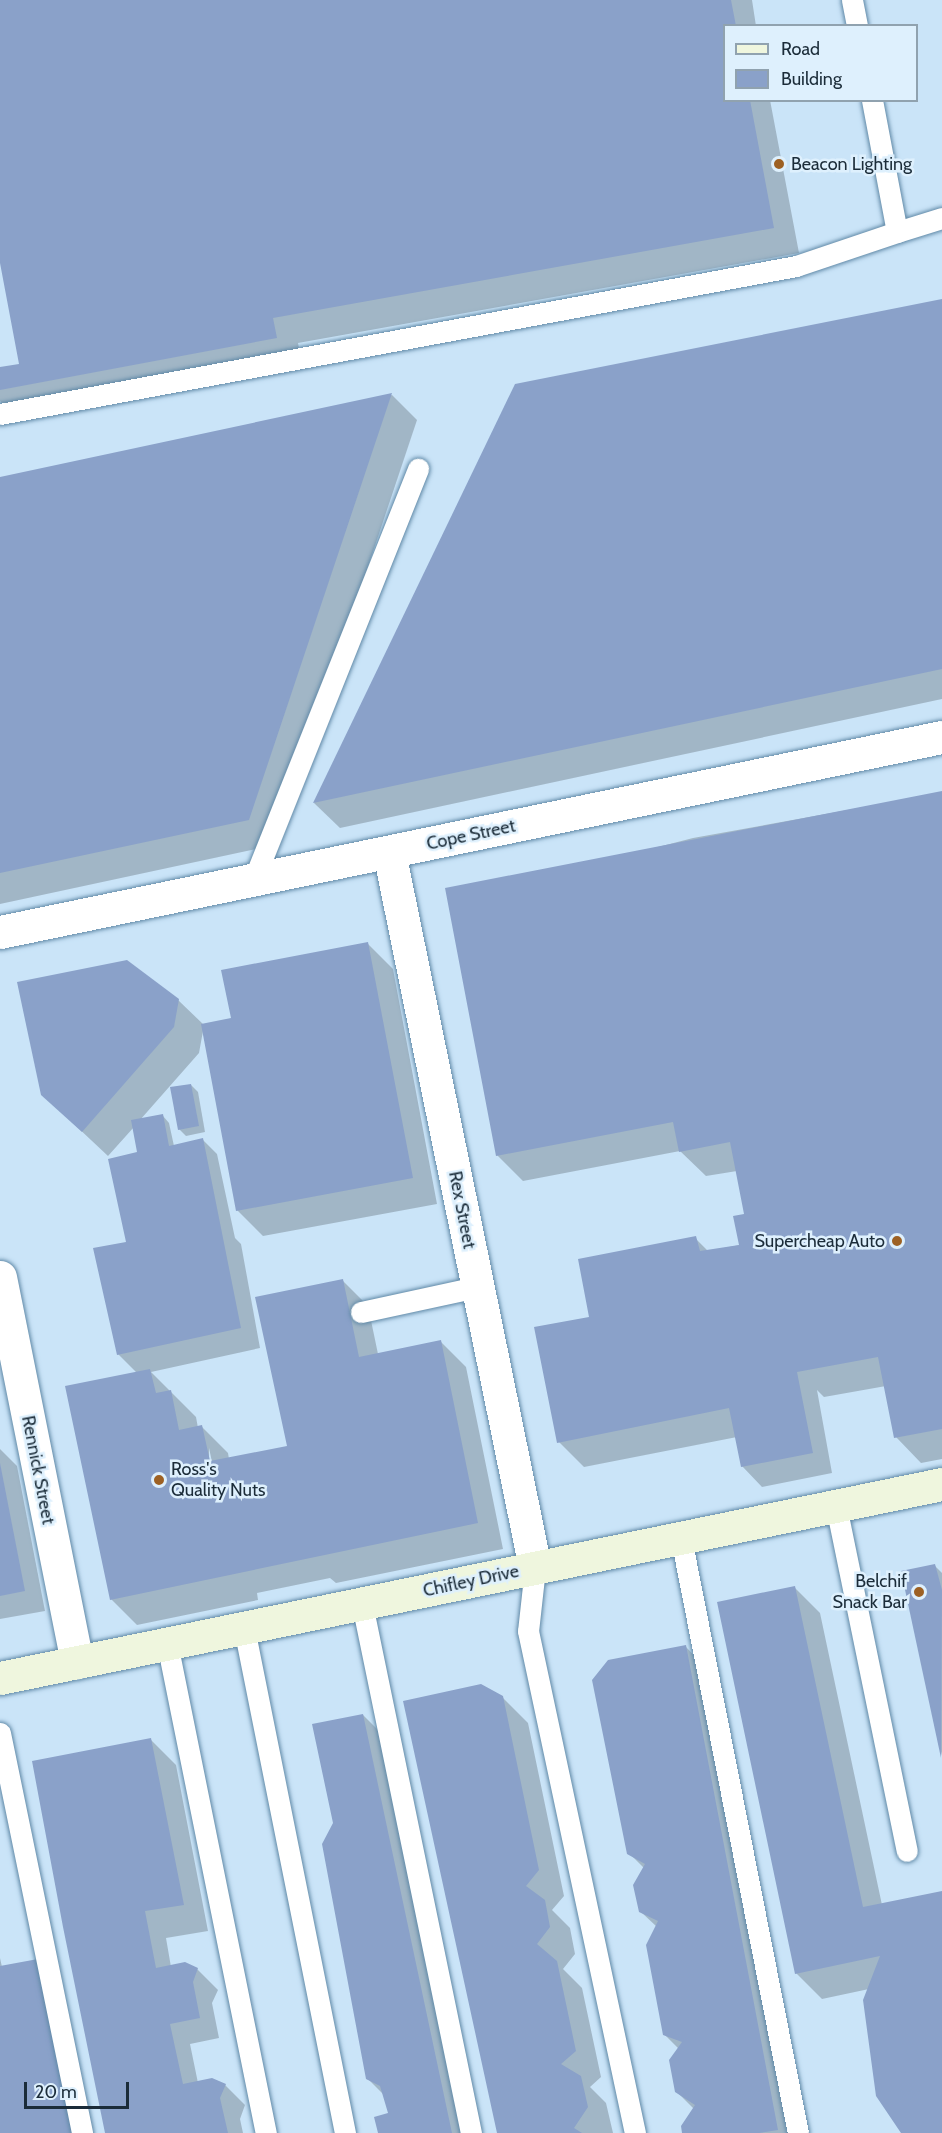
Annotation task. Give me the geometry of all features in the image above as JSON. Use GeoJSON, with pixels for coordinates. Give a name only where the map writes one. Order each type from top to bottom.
{"type":"FeatureCollection","features":[{"type":"Feature","properties":{"kind":"street","name":"Cope Street"},"geometry":{"type":"LineString","coordinates":[[0,932],[942,737]]}},
{"type":"Feature","properties":{"kind":"street","name":"Rex Street"},"geometry":{"type":"LineString","coordinates":[[389,852],[535,1568]]}},
{"type":"Feature","properties":{"kind":"street","name":"Rennick Street"},"geometry":{"type":"LineString","coordinates":[[0,1277],[77,1662]]}},
{"type":"Feature","properties":{"kind":"street","name":"Chifley Drive"},"geometry":{"type":"LineString","coordinates":[[0,1678],[942,1484]]}},
{"type":"Feature","properties":{"kind":"lane"},"geometry":{"type":"LineString","coordinates":[[852,0],[857,24]]}},
{"type":"Feature","properties":{"kind":"lane"},"geometry":{"type":"LineString","coordinates":[[872,102],[897,232]]}},
{"type":"Feature","properties":{"kind":"lane"},"geometry":{"type":"LineString","coordinates":[[0,414],[796,266],[942,218]]}},
{"type":"Feature","properties":{"kind":"lane"},"geometry":{"type":"LineString","coordinates":[[254,879],[418,469]]}},
{"type":"Feature","properties":{"kind":"lane"},"geometry":{"type":"LineString","coordinates":[[361,1312],[477,1287]]}},
{"type":"Feature","properties":{"kind":"lane"},"geometry":{"type":"LineString","coordinates":[[836,1506],[907,1851]]}},
{"type":"Feature","properties":{"kind":"lane"},"geometry":{"type":"LineString","coordinates":[[681,1538],[798,2133]]}},
{"type":"Feature","properties":{"kind":"lane"},"geometry":{"type":"LineString","coordinates":[[535,1568],[528,1631],[635,2133]]}},
{"type":"Feature","properties":{"kind":"lane"},"geometry":{"type":"LineString","coordinates":[[362,1604],[471,2133]]}},
{"type":"Feature","properties":{"kind":"lane"},"geometry":{"type":"LineString","coordinates":[[244,1628],[345,2133]]}},
{"type":"Feature","properties":{"kind":"lane"},"geometry":{"type":"LineString","coordinates":[[167,1643],[266,2133]]}},
{"type":"Feature","properties":{"kind":"lane"},"geometry":{"type":"LineString","coordinates":[[0,1733],[82,2133]]}},
{"type":"Feature","properties":{"kind":"building"},"geometry":{"type":"Polygon","coordinates":[[[0,0],[731,0],[736,24],[723,24],[723,102],[750,102],[774,228],[273,318],[277,338],[0,390],[0,367],[19,364],[0,263],[0,0]]]}},
{"type":"Feature","properties":{"kind":"building"},"geometry":{"type":"Polygon","coordinates":[[[942,299],[942,669],[313,803],[515,384],[942,299]]]}},
{"type":"Feature","properties":{"kind":"building"},"geometry":{"type":"Polygon","coordinates":[[[392,393],[249,820],[0,873],[0,477],[392,393]]]}},
{"type":"Feature","properties":{"kind":"building"},"geometry":{"type":"Polygon","coordinates":[[[942,791],[942,1429],[894,1438],[878,1357],[797,1372],[813,1453],[741,1467],[729,1408],[557,1443],[534,1327],[589,1317],[578,1259],[696,1236],[700,1251],[739,1245],[733,1216],[744,1214],[730,1142],[679,1152],[673,1122],[496,1156],[445,888],[942,791]]]}},
{"type":"Feature","properties":{"kind":"building"},"geometry":{"type":"Polygon","coordinates":[[[368,942],[413,1178],[236,1211],[201,1024],[231,1018],[221,970],[368,942]]]}},
{"type":"Feature","properties":{"kind":"building"},"geometry":{"type":"Polygon","coordinates":[[[127,960],[179,999],[174,1027],[82,1132],[41,1095],[17,982],[127,960]]]}},
{"type":"Feature","properties":{"kind":"building"},"geometry":{"type":"Polygon","coordinates":[[[191,1084],[199,1126],[178,1130],[170,1087],[191,1084]]]}},
{"type":"Feature","properties":{"kind":"building"},"geometry":{"type":"Polygon","coordinates":[[[163,1114],[169,1146],[203,1138],[241,1328],[117,1355],[93,1248],[126,1242],[108,1159],[137,1152],[131,1120],[163,1114]]]}},
{"type":"Feature","properties":{"kind":"building"},"geometry":{"type":"Polygon","coordinates":[[[343,1279],[359,1357],[441,1340],[478,1523],[110,1600],[65,1386],[150,1369],[156,1393],[171,1390],[179,1430],[202,1425],[210,1461],[287,1446],[255,1297],[343,1279]]]}},
{"type":"Feature","properties":{"kind":"building"},"geometry":{"type":"Polygon","coordinates":[[[0,1463],[25,1591],[0,1596],[0,1463]]]}},
{"type":"Feature","properties":{"kind":"building"},"geometry":{"type":"Polygon","coordinates":[[[935,1564],[942,1590],[941,1758],[901,1571],[935,1564]]]}},
{"type":"Feature","properties":{"kind":"building"},"geometry":{"type":"Polygon","coordinates":[[[795,1586],[863,1907],[942,1891],[942,2133],[901,2133],[876,2096],[863,2000],[880,1956],[795,1974],[717,1602],[795,1586]]]}},
{"type":"Feature","properties":{"kind":"building"},"geometry":{"type":"Polygon","coordinates":[[[686,1645],[778,2130],[759,2133],[682,2133],[681,2126],[695,2105],[675,2092],[669,2060],[682,2042],[663,2035],[646,1945],[658,1921],[639,1912],[633,1885],[645,1864],[627,1854],[592,1680],[608,1660],[686,1645]]]}},
{"type":"Feature","properties":{"kind":"building"},"geometry":{"type":"Polygon","coordinates":[[[481,1684],[503,1696],[539,1870],[526,1886],[545,1900],[550,1927],[537,1944],[557,1961],[576,2051],[561,2064],[581,2076],[588,2107],[574,2128],[582,2133],[497,2133],[403,1701],[481,1684]]]}},
{"type":"Feature","properties":{"kind":"building"},"geometry":{"type":"Polygon","coordinates":[[[363,1714],[452,2133],[378,2133],[374,2117],[388,2113],[380,2086],[366,2079],[322,1844],[333,1823],[312,1724],[363,1714]]]}},
{"type":"Feature","properties":{"kind":"building"},"geometry":{"type":"Polygon","coordinates":[[[151,1738],[184,1905],[145,1911],[156,1968],[185,1962],[198,1968],[193,1982],[200,2018],[170,2024],[183,2084],[212,2078],[226,2084],[220,2098],[228,2133],[105,2133],[63,1927],[32,1761],[151,1738]]]}},
{"type":"Feature","properties":{"kind":"building"},"geometry":{"type":"Polygon","coordinates":[[[38,1959],[72,2133],[0,2133],[0,1966],[38,1959]]]}},
{"type":"Feature","properties":{"kind":"place","name":"Beacon Lighting"},"geometry":{"type":"Point","coordinates":[779,164]}},
{"type":"Feature","properties":{"kind":"place","name":"Supercheap Auto"},"geometry":{"type":"Point","coordinates":[897,1241]}},
{"type":"Feature","properties":{"kind":"place","name":"Ross's Quality Nuts"},"geometry":{"type":"Point","coordinates":[159,1480]}},
{"type":"Feature","properties":{"kind":"place","name":"Belchif Snack Bar"},"geometry":{"type":"Point","coordinates":[919,1592]}}]}
